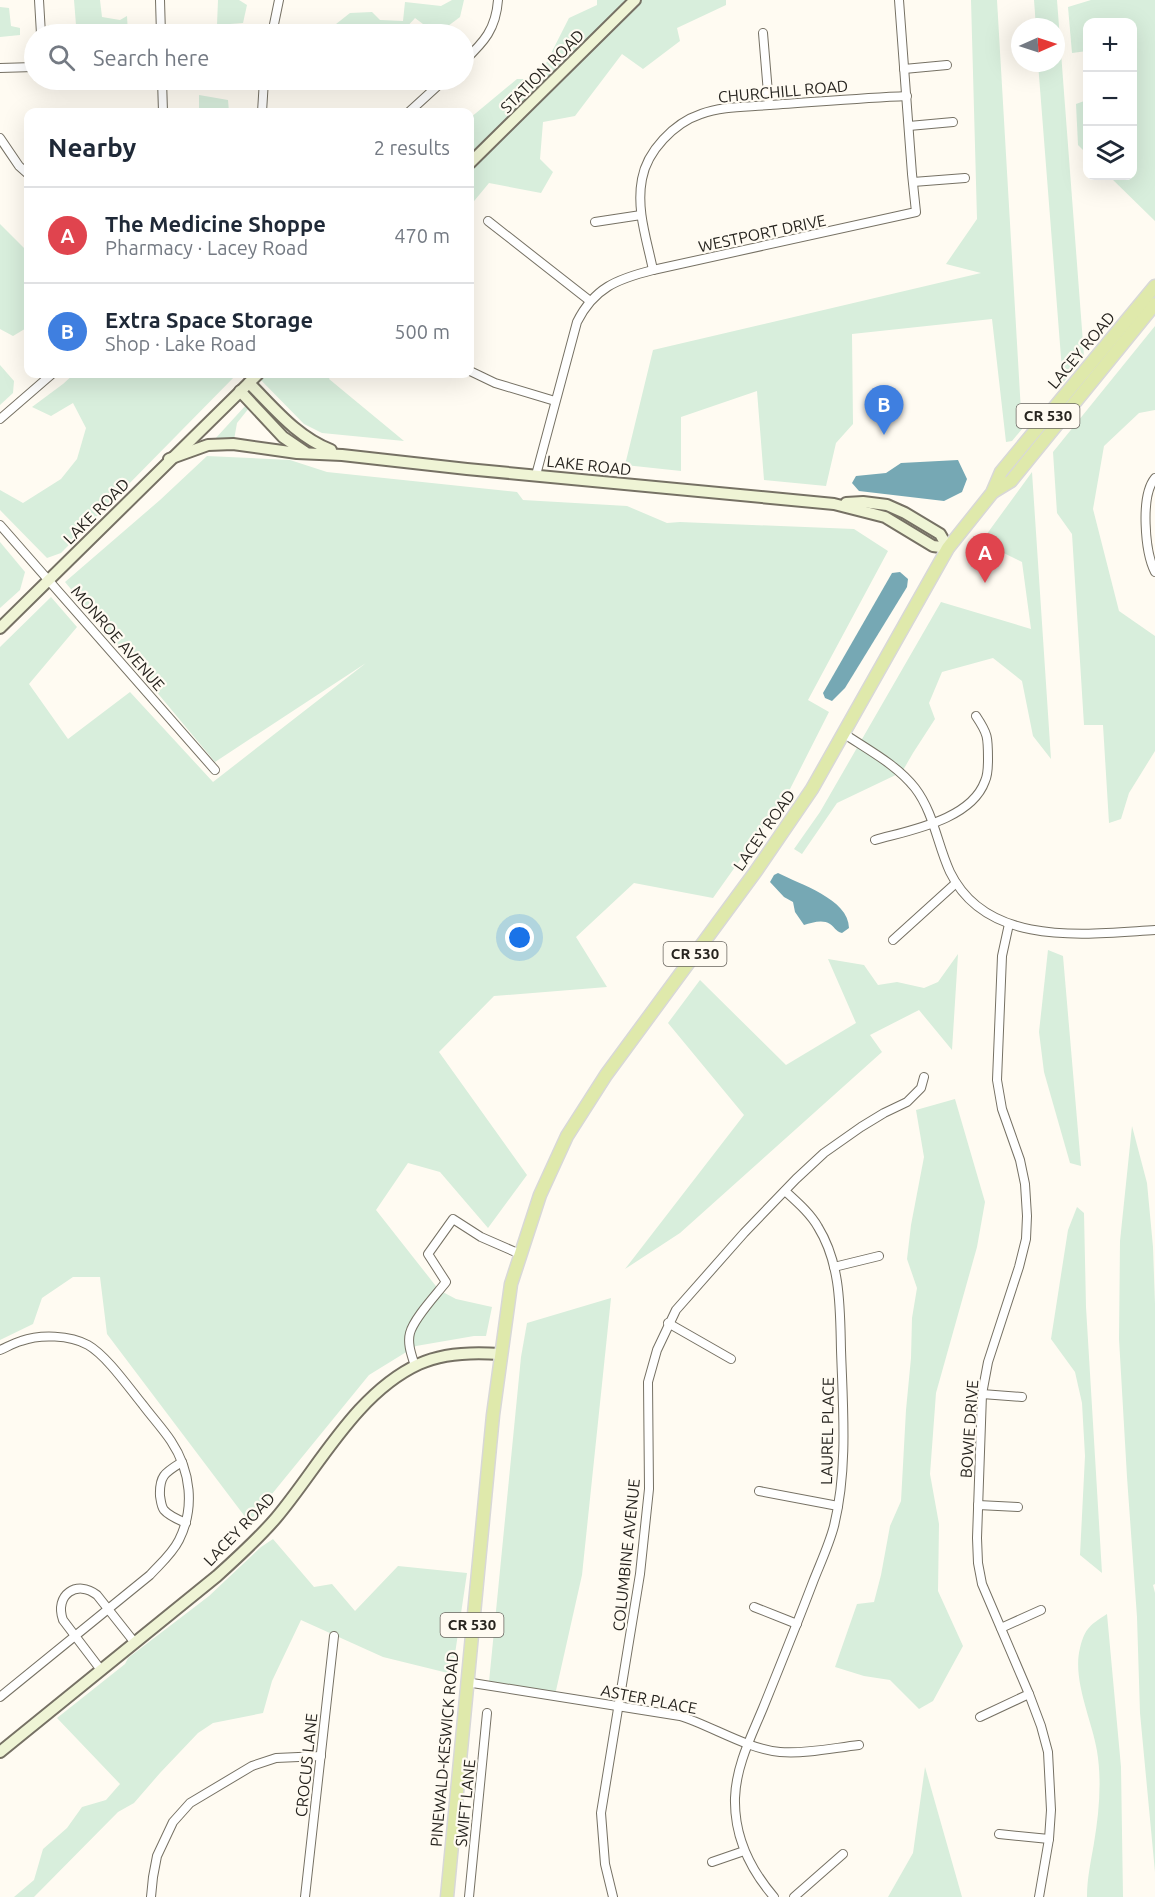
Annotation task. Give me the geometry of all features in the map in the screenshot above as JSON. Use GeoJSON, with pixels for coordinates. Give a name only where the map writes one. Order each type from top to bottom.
{"type":"FeatureCollection","features":[{"type":"Feature","properties":{"kind":"main road","name":"LACEY ROAD"},"geometry":{"type":"LineString","coordinates":[[520,1254],[534,1213],[567,1136],[595,1091],[775,845],[812,789],[948,548],[992,493],[1001,472],[1148,307],[1155,286]]}},
{"type":"Feature","properties":{"kind":"main road","name":"CR 530"},"geometry":{"type":"LineString","coordinates":[[500,1354],[511,1284],[520,1254]]}},
{"type":"Feature","properties":{"kind":"main road","name":"PINEWALD-KESWICK ROAD"},"geometry":{"type":"LineString","coordinates":[[447,1897],[466,1682],[500,1354]]}},
{"type":"Feature","properties":{"kind":"street"},"geometry":{"type":"LineString","coordinates":[[39,0],[40,24]]}},
{"type":"Feature","properties":{"kind":"street"},"geometry":{"type":"LineString","coordinates":[[160,0],[161,24]]}},
{"type":"Feature","properties":{"kind":"street"},"geometry":{"type":"LineString","coordinates":[[274,24],[279,0]]}},
{"type":"Feature","properties":{"kind":"street"},"geometry":{"type":"LineString","coordinates":[[474,51],[489,33],[497,12],[498,0]]}},
{"type":"Feature","properties":{"kind":"street","name":"STATION ROAD"},"geometry":{"type":"LineString","coordinates":[[474,159],[635,0]]}},
{"type":"Feature","properties":{"kind":"street","name":"WESTPORT DRIVE"},"geometry":{"type":"LineString","coordinates":[[536,475],[577,322],[590,301],[600,291],[614,282],[653,270],[916,212],[899,0]]}},
{"type":"Feature","properties":{"kind":"street"},"geometry":{"type":"LineString","coordinates":[[763,33],[769,105]]}},
{"type":"Feature","properties":{"kind":"street"},"geometry":{"type":"LineString","coordinates":[[904,69],[947,65]]}},
{"type":"Feature","properties":{"kind":"street"},"geometry":{"type":"LineString","coordinates":[[0,68],[24,67]]}},
{"type":"Feature","properties":{"kind":"street"},"geometry":{"type":"LineString","coordinates":[[162,90],[163,108]]}},
{"type":"Feature","properties":{"kind":"street"},"geometry":{"type":"LineString","coordinates":[[262,108],[263,90]]}},
{"type":"Feature","properties":{"kind":"street"},"geometry":{"type":"LineString","coordinates":[[413,108],[433,90]]}},
{"type":"Feature","properties":{"kind":"street","name":"CHURCHILL ROAD"},"geometry":{"type":"LineString","coordinates":[[653,270],[641,215],[642,177],[650,159],[670,133],[689,119],[721,110],[839,99],[907,96]]}},
{"type":"Feature","properties":{"kind":"street"},"geometry":{"type":"LineString","coordinates":[[909,126],[953,122]]}},
{"type":"Feature","properties":{"kind":"street"},"geometry":{"type":"LineString","coordinates":[[0,138],[24,170]]}},
{"type":"Feature","properties":{"kind":"street"},"geometry":{"type":"LineString","coordinates":[[913,182],[966,178]]}},
{"type":"Feature","properties":{"kind":"street"},"geometry":{"type":"LineString","coordinates":[[595,222],[641,215]]}},
{"type":"Feature","properties":{"kind":"street"},"geometry":{"type":"LineString","coordinates":[[488,221],[590,301]]}},
{"type":"Feature","properties":{"kind":"street"},"geometry":{"type":"LineString","coordinates":[[474,373],[495,383],[555,401]]}},
{"type":"Feature","properties":{"kind":"street"},"geometry":{"type":"LineString","coordinates":[[0,419],[47,378]]}},
{"type":"Feature","properties":{"kind":"street"},"geometry":{"type":"LineString","coordinates":[[249,383],[254,378]]}},
{"type":"Feature","properties":{"kind":"street","name":"LAKE ROAD"},"geometry":{"type":"LineString","coordinates":[[0,628],[169,459],[249,383],[306,438],[342,455]]}},
{"type":"Feature","properties":{"kind":"street","name":"LAKE ROAD"},"geometry":{"type":"LineString","coordinates":[[240,392],[283,437],[308,453],[834,504],[863,502],[887,505],[940,534],[948,548]]}},
{"type":"Feature","properties":{"kind":"street"},"geometry":{"type":"LineString","coordinates":[[169,459],[219,443],[308,453]]}},
{"type":"Feature","properties":{"kind":"street"},"geometry":{"type":"LineString","coordinates":[[1155,478],[1148,492],[1146,506],[1148,549],[1155,572]]}},
{"type":"Feature","properties":{"kind":"street","name":"MONROE AVENUE"},"geometry":{"type":"LineString","coordinates":[[0,525],[215,770]]}},
{"type":"Feature","properties":{"kind":"street"},"geometry":{"type":"LineString","coordinates":[[875,840],[933,823],[965,808],[975,799],[986,779],[988,734],[976,716]]}},
{"type":"Feature","properties":{"kind":"street"},"geometry":{"type":"LineString","coordinates":[[843,733],[887,761],[902,774],[924,801],[949,870],[956,883],[982,909],[1009,924],[1037,931],[1066,934],[1155,930]]}},
{"type":"Feature","properties":{"kind":"street"},"geometry":{"type":"LineString","coordinates":[[893,940],[956,883]]}},
{"type":"Feature","properties":{"kind":"street","name":"BOWIE DRIVE"},"geometry":{"type":"LineString","coordinates":[[1009,924],[1002,956],[997,1080],[1002,1109],[1020,1160],[1025,1184],[1026,1239],[988,1362],[982,1394],[977,1538],[980,1574],[988,1601],[1029,1694],[1048,1752],[1050,1839],[1039,1897]]}},
{"type":"Feature","properties":{"kind":"street","name":"COLUMBINE AVENUE"},"geometry":{"type":"LineString","coordinates":[[613,1897],[604,1864],[601,1813],[631,1637],[649,1489],[648,1382],[657,1350],[676,1310],[785,1191],[824,1154],[861,1126],[908,1102],[921,1088],[924,1077]]}},
{"type":"Feature","properties":{"kind":"street","name":"LAUREL PLACE"},"geometry":{"type":"LineString","coordinates":[[774,1897],[753,1871],[744,1851],[735,1815],[736,1783],[748,1743],[833,1530],[843,1463],[844,1431],[840,1306],[834,1267],[819,1229],[802,1207],[785,1191]]}},
{"type":"Feature","properties":{"kind":"street"},"geometry":{"type":"LineString","coordinates":[[415,1366],[409,1345],[410,1332],[446,1282],[428,1254],[453,1219],[481,1238],[520,1254]]}},
{"type":"Feature","properties":{"kind":"street"},"geometry":{"type":"LineString","coordinates":[[834,1267],[879,1256]]}},
{"type":"Feature","properties":{"kind":"street"},"geometry":{"type":"LineString","coordinates":[[668,1323],[731,1359]]}},
{"type":"Feature","properties":{"kind":"street"},"geometry":{"type":"LineString","coordinates":[[0,1350],[30,1339],[67,1338],[87,1345],[97,1352],[122,1378],[171,1442],[183,1462],[188,1476],[189,1492],[186,1523],[168,1556],[150,1575],[0,1697]]}},
{"type":"Feature","properties":{"kind":"street","name":"LACEY ROAD"},"geometry":{"type":"LineString","coordinates":[[0,1752],[217,1576],[245,1550],[275,1518],[351,1419],[385,1385],[421,1363],[472,1352],[500,1354]]}},
{"type":"Feature","properties":{"kind":"street"},"geometry":{"type":"LineString","coordinates":[[982,1394],[1022,1397]]}},
{"type":"Feature","properties":{"kind":"street"},"geometry":{"type":"LineString","coordinates":[[183,1462],[167,1471],[159,1485],[164,1510],[186,1523]]}},
{"type":"Feature","properties":{"kind":"street"},"geometry":{"type":"LineString","coordinates":[[759,1491],[838,1506]]}},
{"type":"Feature","properties":{"kind":"street"},"geometry":{"type":"LineString","coordinates":[[978,1505],[1018,1507]]}},
{"type":"Feature","properties":{"kind":"street"},"geometry":{"type":"LineString","coordinates":[[101,1670],[63,1620],[60,1612],[61,1603],[69,1592],[78,1588],[92,1591],[135,1642]]}},
{"type":"Feature","properties":{"kind":"street"},"geometry":{"type":"LineString","coordinates":[[754,1607],[797,1624]]}},
{"type":"Feature","properties":{"kind":"street"},"geometry":{"type":"LineString","coordinates":[[1001,1628],[1041,1610]]}},
{"type":"Feature","properties":{"kind":"street","name":"CROCUS LANE"},"geometry":{"type":"LineString","coordinates":[[305,1897],[334,1636]]}},
{"type":"Feature","properties":{"kind":"street","name":"ASTER PLACE"},"geometry":{"type":"LineString","coordinates":[[466,1682],[680,1716],[700,1722],[748,1743],[781,1752],[859,1745]]}},
{"type":"Feature","properties":{"kind":"street"},"geometry":{"type":"LineString","coordinates":[[980,1716],[1029,1694]]}},
{"type":"Feature","properties":{"kind":"street","name":"SWIFT LANE"},"geometry":{"type":"LineString","coordinates":[[469,1897],[488,1713]]}},
{"type":"Feature","properties":{"kind":"street"},"geometry":{"type":"LineString","coordinates":[[151,1897],[157,1856],[173,1822],[190,1803],[252,1766],[276,1758],[321,1756]]}},
{"type":"Feature","properties":{"kind":"street"},"geometry":{"type":"LineString","coordinates":[[999,1834],[1050,1839]]}},
{"type":"Feature","properties":{"kind":"street"},"geometry":{"type":"LineString","coordinates":[[712,1862],[744,1851]]}},
{"type":"Feature","properties":{"kind":"street"},"geometry":{"type":"LineString","coordinates":[[794,1897],[843,1854]]}},
{"type":"Feature","properties":{"kind":"green space"},"geometry":{"type":"Polygon","coordinates":[[[74,0],[100,0],[102,17],[120,20],[127,16],[127,24],[76,24],[74,0]]]}},
{"type":"Feature","properties":{"kind":"green space"},"geometry":{"type":"Polygon","coordinates":[[[218,0],[239,0],[247,5],[243,23],[217,24],[218,0]]]}},
{"type":"Feature","properties":{"kind":"green space"},"geometry":{"type":"Polygon","coordinates":[[[452,0],[464,0],[460,17],[451,24],[423,24],[415,18],[409,24],[336,24],[350,13],[372,12],[380,20],[403,21],[405,2],[441,6],[452,0]]]}},
{"type":"Feature","properties":{"kind":"green space"},"geometry":{"type":"Polygon","coordinates":[[[597,0],[726,0],[726,5],[677,28],[680,41],[643,69],[622,54],[575,116],[543,122],[540,159],[553,172],[541,193],[489,183],[474,201],[474,115],[517,79],[538,79],[569,18],[597,5],[597,0]]]}},
{"type":"Feature","properties":{"kind":"green space"},"geometry":{"type":"Polygon","coordinates":[[[971,0],[997,0],[1022,429],[1012,441],[1006,442],[992,319],[852,334],[853,424],[836,443],[826,486],[764,480],[757,391],[681,417],[681,471],[625,465],[653,350],[981,273],[946,264],[977,219],[971,0]]]}},
{"type":"Feature","properties":{"kind":"green space"},"geometry":{"type":"Polygon","coordinates":[[[1034,0],[1057,0],[1058,18],[1035,18],[1034,0]]]}},
{"type":"Feature","properties":{"kind":"green space"},"geometry":{"type":"Polygon","coordinates":[[[1091,0],[1155,0],[1155,221],[1113,180],[1137,180],[1137,18],[1083,18],[1083,52],[1072,53],[1068,7],[1091,0]]]}},
{"type":"Feature","properties":{"kind":"green space"},"geometry":{"type":"Polygon","coordinates":[[[0,7],[9,8],[11,26],[20,28],[20,35],[0,37],[0,7]]]}},
{"type":"Feature","properties":{"kind":"green space"},"geometry":{"type":"Polygon","coordinates":[[[1039,72],[1062,72],[1084,356],[1063,383],[1039,72]]]}},
{"type":"Feature","properties":{"kind":"green space"},"geometry":{"type":"Polygon","coordinates":[[[199,95],[228,100],[229,108],[199,108],[199,95]]]}},
{"type":"Feature","properties":{"kind":"green space"},"geometry":{"type":"Polygon","coordinates":[[[1083,102],[1083,150],[1078,145],[1076,104],[1083,102]]]}},
{"type":"Feature","properties":{"kind":"green space"},"geometry":{"type":"Polygon","coordinates":[[[0,224],[24,248],[24,329],[13,336],[0,329],[0,224]]]}},
{"type":"Feature","properties":{"kind":"green space"},"geometry":{"type":"Polygon","coordinates":[[[1155,326],[1155,410],[1139,413],[1104,446],[1093,509],[1119,611],[1155,636],[1155,751],[1129,793],[1121,819],[1109,823],[1103,725],[1084,725],[1072,534],[1057,513],[1053,452],[1155,326]]]}},
{"type":"Feature","properties":{"kind":"green space"},"geometry":{"type":"Polygon","coordinates":[[[0,365],[14,381],[13,393],[0,405],[0,365]]]}},
{"type":"Feature","properties":{"kind":"green space"},"geometry":{"type":"Polygon","coordinates":[[[70,378],[233,378],[61,553],[47,558],[0,510],[0,490],[23,503],[61,479],[77,459],[86,428],[73,403],[51,416],[32,407],[70,378]]]}},
{"type":"Feature","properties":{"kind":"green space"},"geometry":{"type":"Polygon","coordinates":[[[259,378],[330,378],[404,441],[322,433],[304,424],[259,378]]]}},
{"type":"Feature","properties":{"kind":"green space"},"geometry":{"type":"Polygon","coordinates":[[[246,405],[249,408],[237,423],[234,440],[215,439],[246,405]]]}},
{"type":"Feature","properties":{"kind":"green space"},"geometry":{"type":"Polygon","coordinates":[[[207,456],[290,460],[327,472],[517,492],[523,500],[627,506],[667,523],[854,529],[888,551],[808,700],[829,712],[789,791],[713,898],[634,883],[576,937],[607,987],[494,996],[439,1052],[527,1175],[488,1228],[440,1172],[408,1163],[376,1210],[439,1290],[456,1299],[492,1307],[486,1336],[416,1346],[369,1375],[249,1522],[107,1334],[100,1277],[73,1277],[42,1298],[33,1324],[0,1340],[0,647],[51,597],[77,627],[29,684],[68,739],[130,692],[213,782],[366,663],[215,762],[65,582],[207,456]]]}},
{"type":"Feature","properties":{"kind":"green space"},"geometry":{"type":"Polygon","coordinates":[[[1032,472],[1051,759],[1033,736],[1022,681],[993,658],[942,672],[929,703],[935,719],[902,772],[837,803],[802,854],[794,849],[820,812],[941,602],[1031,629],[1022,562],[981,542],[1032,472]]]}},
{"type":"Feature","properties":{"kind":"green space"},"geometry":{"type":"Polygon","coordinates":[[[0,542],[25,572],[20,590],[0,608],[0,542]]]}},
{"type":"Feature","properties":{"kind":"green space"},"geometry":{"type":"Polygon","coordinates":[[[1048,950],[1063,956],[1081,1166],[1070,1163],[1044,1072],[1039,1032],[1048,950]]]}},
{"type":"Feature","properties":{"kind":"green space"},"geometry":{"type":"Polygon","coordinates":[[[958,954],[952,1050],[919,1010],[870,1035],[882,1052],[680,1233],[625,1269],[744,1115],[668,1023],[700,980],[786,1065],[856,1023],[828,959],[864,965],[878,985],[897,982],[924,988],[938,982],[958,954]]]}},
{"type":"Feature","properties":{"kind":"green space"},"geometry":{"type":"Polygon","coordinates":[[[955,1099],[985,1202],[977,1247],[936,1393],[930,1474],[939,1524],[938,1591],[963,1646],[933,1701],[919,1709],[890,1680],[864,1676],[835,1667],[857,1604],[874,1602],[890,1526],[901,1501],[912,1318],[917,1288],[907,1259],[924,1157],[916,1110],[955,1099]]]}},
{"type":"Feature","properties":{"kind":"green space"},"geometry":{"type":"Polygon","coordinates":[[[1132,1126],[1147,1183],[1155,1304],[1155,1584],[1153,1585],[1155,1593],[1155,1872],[1140,1713],[1137,1617],[1119,1339],[1120,1241],[1132,1126]]]}},
{"type":"Feature","properties":{"kind":"green space"},"geometry":{"type":"Polygon","coordinates":[[[1077,1207],[1084,1213],[1086,1307],[1102,1573],[1080,1555],[1085,1456],[1082,1403],[1075,1372],[1051,1339],[1068,1230],[1077,1207]]]}},
{"type":"Feature","properties":{"kind":"green space"},"geometry":{"type":"Polygon","coordinates":[[[611,1298],[582,1575],[555,1695],[489,1682],[521,1357],[527,1323],[611,1298]]]}},
{"type":"Feature","properties":{"kind":"green space"},"geometry":{"type":"Polygon","coordinates":[[[273,1539],[314,1587],[332,1584],[355,1611],[398,1566],[467,1573],[452,1674],[383,1657],[301,1620],[272,1681],[263,1713],[213,1723],[198,1733],[134,1803],[118,1812],[34,1897],[14,1897],[34,1880],[43,1849],[67,1828],[82,1807],[106,1800],[120,1784],[57,1718],[125,1664],[128,1658],[209,1596],[261,1547],[273,1539]]]}},
{"type":"Feature","properties":{"kind":"green space"},"geometry":{"type":"Polygon","coordinates":[[[1107,1614],[1121,1767],[1123,1897],[1087,1897],[1100,1785],[1095,1739],[1084,1700],[1078,1660],[1086,1631],[1107,1614]]]}},
{"type":"Feature","properties":{"kind":"green space"},"geometry":{"type":"Polygon","coordinates":[[[925,1767],[962,1897],[888,1897],[913,1853],[925,1767]]]}},
{"type":"Feature","properties":{"kind":"water"},"geometry":{"type":"Polygon","coordinates":[[[958,460],[967,479],[962,492],[944,501],[859,491],[852,483],[856,476],[886,473],[901,463],[958,460]]]}},
{"type":"Feature","properties":{"kind":"water"},"geometry":{"type":"Polygon","coordinates":[[[900,572],[908,579],[907,587],[845,688],[832,701],[825,698],[823,693],[892,573],[900,572]]]}},
{"type":"Feature","properties":{"kind":"water"},"geometry":{"type":"Polygon","coordinates":[[[778,873],[832,901],[847,918],[849,928],[842,933],[824,922],[804,925],[795,912],[793,902],[784,897],[770,882],[778,873]]]}},
{"type":"Feature","properties":{"kind":"place","name":"Extra Space Storage"},"geometry":{"type":"Point","coordinates":[884,435]}},
{"type":"Feature","properties":{"kind":"place","name":"The Medicine Shoppe"},"geometry":{"type":"Point","coordinates":[985,583]}}]}
